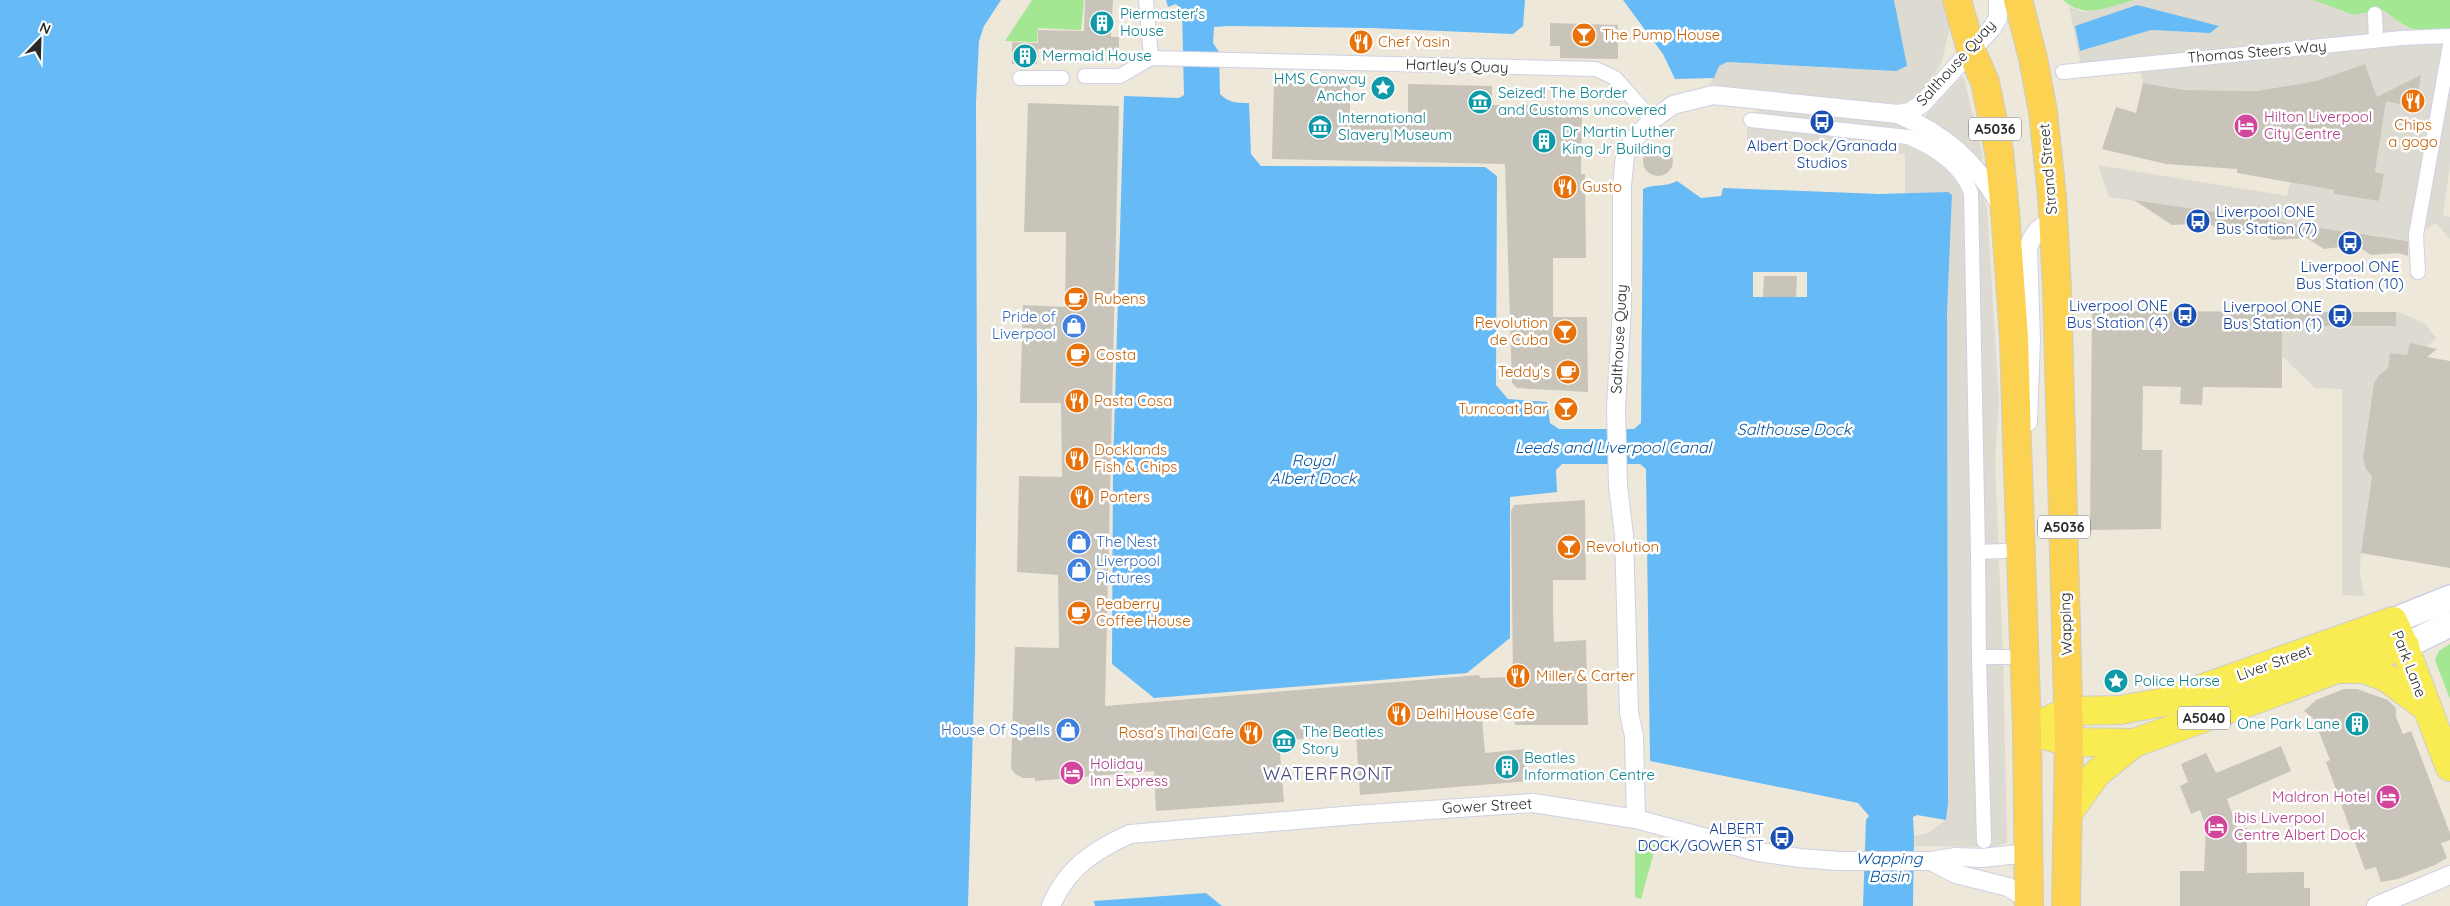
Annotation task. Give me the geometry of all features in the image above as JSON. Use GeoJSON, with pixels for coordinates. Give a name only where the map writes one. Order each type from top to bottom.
{"type":"FeatureCollection","features":[{"type":"Feature","properties":{"kind":"highway","name":"A5036"},"geometry":{"type":"LineString","coordinates":[[1957,0],[1971,50],[1985,82],[1999,150],[2022,339],[2019,489],[2027,730],[2029,903]]}},
{"type":"Feature","properties":{"kind":"highway","name":"Strand Street"},"geometry":{"type":"LineString","coordinates":[[2018,0],[2038,85],[2053,220],[2060,342]]}},
{"type":"Feature","properties":{"kind":"highway","name":"Wapping"},"geometry":{"type":"LineString","coordinates":[[2060,342],[2069,712],[2066,906]]}},
{"type":"Feature","properties":{"kind":"main road","name":"Liver Street"},"geometry":{"type":"LineString","coordinates":[[2027,730],[2069,712],[2120,710],[2164,702],[2393,621],[2450,598]]}},
{"type":"Feature","properties":{"kind":"main road","name":"Park Lane"},"geometry":{"type":"LineString","coordinates":[[2393,621],[2405,646],[2426,707],[2450,767]]}},
{"type":"Feature","properties":{"kind":"main road","name":"Liver Street"},"geometry":{"type":"LineString","coordinates":[[2068,813],[2096,774],[2134,743],[2279,691],[2334,669],[2405,646],[2450,624]]}},
{"type":"Feature","properties":{"kind":"main road","name":"Park Lane"},"geometry":{"type":"LineString","coordinates":[[2334,669],[2364,669],[2386,678],[2426,707]]}},
{"type":"Feature","properties":{"kind":"main road","name":"Liver Street"},"geometry":{"type":"LineString","coordinates":[[2027,730],[2069,742],[2134,743]]}},
{"type":"Feature","properties":{"kind":"street"},"geometry":{"type":"LineString","coordinates":[[1085,76],[1120,76],[1156,58],[1146,0]]}},
{"type":"Feature","properties":{"kind":"street","name":"Salthouse Quay"},"geometry":{"type":"LineString","coordinates":[[1636,820],[1634,736],[1629,713],[1624,535],[1618,474],[1616,420],[1623,288],[1622,172],[1625,156],[1632,142],[1652,120],[1673,106],[1713,95],[1898,114],[1910,112],[1924,103],[1998,18],[1998,0]]}},
{"type":"Feature","properties":{"kind":"street"},"geometry":{"type":"LineString","coordinates":[[2375,14],[2376,40]]}},
{"type":"Feature","properties":{"kind":"street","name":"Thomas Steers Way"},"geometry":{"type":"LineString","coordinates":[[2064,72],[2376,40],[2404,33],[2450,36]]}},
{"type":"Feature","properties":{"kind":"street"},"geometry":{"type":"LineString","coordinates":[[2418,272],[2416,235],[2450,45]]}},
{"type":"Feature","properties":{"kind":"street","name":"Hartley's Quay"},"geometry":{"type":"LineString","coordinates":[[1156,58],[1596,69],[1615,78],[1652,120]]}},
{"type":"Feature","properties":{"kind":"street"},"geometry":{"type":"LineString","coordinates":[[1020,78],[1062,78]]}},
{"type":"Feature","properties":{"kind":"street","name":"Salthouse Quay"},"geometry":{"type":"LineString","coordinates":[[1898,114],[1934,132],[1963,154],[1985,179],[2005,211],[2022,283],[2029,285]]}},
{"type":"Feature","properties":{"kind":"street"},"geometry":{"type":"LineString","coordinates":[[1752,120],[1908,137],[1927,145],[1949,162],[1968,183],[1971,193],[1984,841]]}},
{"type":"Feature","properties":{"kind":"street"},"geometry":{"type":"LineString","coordinates":[[2022,339],[2029,285],[2028,249],[2031,238],[2036,231],[2053,220]]}},
{"type":"Feature","properties":{"kind":"street"},"geometry":{"type":"LineString","coordinates":[[2029,285],[2057,288]]}},
{"type":"Feature","properties":{"kind":"street"},"geometry":{"type":"LineString","coordinates":[[1978,552],[2004,551]]}},
{"type":"Feature","properties":{"kind":"street"},"geometry":{"type":"LineString","coordinates":[[1979,657],[2008,657]]}},
{"type":"Feature","properties":{"kind":"street","name":"Gower Street"},"geometry":{"type":"LineString","coordinates":[[1051,906],[1060,885],[1078,865],[1096,851],[1130,834],[1415,810],[1533,803],[1636,820],[1758,852],[1800,858],[1852,861],[1931,861],[1956,857],[1982,858],[2028,853]]}},
{"type":"Feature","properties":{"kind":"street"},"geometry":{"type":"LineString","coordinates":[[1931,861],[1956,874],[2008,887],[2029,903]]}},
{"type":"Feature","properties":{"kind":"street"},"geometry":{"type":"LineString","coordinates":[[2376,906],[2450,876]]}},
{"type":"Feature","properties":{"kind":"green space"},"geometry":{"type":"Polygon","coordinates":[[[1032,0],[1084,0],[1081,30],[1038,28],[1037,42],[1005,41],[1032,0]]]}},
{"type":"Feature","properties":{"kind":"green space"},"geometry":{"type":"Polygon","coordinates":[[[2063,0],[2135,0],[2089,11],[2071,6],[2063,0]]]}},
{"type":"Feature","properties":{"kind":"green space"},"geometry":{"type":"Polygon","coordinates":[[[2313,0],[2450,0],[2450,31],[2429,32],[2414,30],[2400,23],[2383,10],[2353,15],[2313,0]]]}},
{"type":"Feature","properties":{"kind":"green space"},"geometry":{"type":"Polygon","coordinates":[[[2450,644],[2450,699],[2435,660],[2439,651],[2450,644]]]}},
{"type":"Feature","properties":{"kind":"green space"},"geometry":{"type":"Polygon","coordinates":[[[1640,841],[1656,845],[1641,899],[1635,897],[1635,851],[1640,841]]]}},
{"type":"Feature","properties":{"kind":"shaded area"},"geometry":{"type":"Polygon","coordinates":[[[1894,0],[1942,0],[1950,27],[1942,61],[1937,71],[1916,97],[1904,103],[1884,104],[1713,87],[1710,84],[1719,66],[1727,62],[1845,69],[1896,7],[1894,0]]]}},
{"type":"Feature","properties":{"kind":"shaded area"},"geometry":{"type":"Polygon","coordinates":[[[2135,0],[2313,0],[2353,15],[2383,10],[2406,27],[2423,33],[2450,31],[2450,165],[2443,216],[2450,217],[2450,239],[2436,223],[2416,235],[2411,241],[2109,197],[2098,165],[2287,196],[2290,182],[2334,190],[2335,194],[2379,201],[2384,174],[2375,172],[2387,93],[2377,97],[2365,64],[2316,81],[2256,91],[2184,90],[2143,83],[2140,72],[2083,77],[2069,6],[2083,12],[2103,9],[2135,0]],[[2075,26],[2081,51],[2151,30],[2210,33],[2219,26],[2075,26]]]}},
{"type":"Feature","properties":{"kind":"shaded area"},"geometry":{"type":"Polygon","coordinates":[[[1961,77],[1964,78],[1983,157],[1982,162],[1979,163],[1962,143],[1950,133],[1927,120],[1926,115],[1961,77]]]}},
{"type":"Feature","properties":{"kind":"shaded area"},"geometry":{"type":"Polygon","coordinates":[[[1763,108],[1919,123],[1977,181],[1987,207],[1999,401],[1995,463],[2003,657],[2007,843],[1992,847],[1914,846],[1914,836],[1928,833],[1946,820],[1948,803],[1947,313],[1952,195],[1947,192],[1905,194],[1905,154],[1871,148],[1754,145],[1747,140],[1747,124],[1751,115],[1763,108]]]}},
{"type":"Feature","properties":{"kind":"shaded area"},"geometry":{"type":"Polygon","coordinates":[[[2396,312],[2425,324],[2436,338],[2427,347],[2410,344],[2407,355],[2391,353],[2388,368],[2379,375],[2374,383],[2363,459],[2366,469],[2372,476],[2361,553],[2360,575],[2364,596],[2342,595],[2342,389],[2315,388],[2282,356],[2282,326],[2396,326],[2396,312]]]}},
{"type":"Feature","properties":{"kind":"water"},"geometry":{"type":"Polygon","coordinates":[[[0,0],[1001,0],[984,26],[979,41],[976,103],[977,410],[975,655],[968,906],[0,906],[0,0]]]}},
{"type":"Feature","properties":{"kind":"water"},"geometry":{"type":"Polygon","coordinates":[[[1166,0],[1525,0],[1523,26],[1513,34],[1371,28],[1228,26],[1214,27],[1213,43],[1219,52],[1220,94],[1233,102],[1249,103],[1251,154],[1261,166],[1485,167],[1497,176],[1496,385],[1508,399],[1547,402],[1550,423],[1559,429],[1634,429],[1641,423],[1643,189],[1677,181],[1701,198],[1721,196],[1723,188],[1879,194],[1948,192],[1952,195],[1947,313],[1948,803],[1946,820],[1917,815],[1913,817],[1913,906],[1863,906],[1866,820],[1869,816],[1858,803],[1650,761],[1646,469],[1640,464],[1562,464],[1556,470],[1557,492],[1510,497],[1510,638],[1467,673],[1154,698],[1112,664],[1113,468],[1124,96],[1179,98],[1184,95],[1182,10],[1176,4],[1168,7],[1166,0]]]}},
{"type":"Feature","properties":{"kind":"water"},"geometry":{"type":"Polygon","coordinates":[[[1623,0],[1894,0],[1907,66],[1896,71],[1727,62],[1719,66],[1714,78],[1675,79],[1663,54],[1623,0]]]}},
{"type":"Feature","properties":{"kind":"water"},"geometry":{"type":"Polygon","coordinates":[[[2137,5],[2219,26],[2210,33],[2151,30],[2080,51],[2075,26],[2137,5]]]}},
{"type":"Feature","properties":{"kind":"water"},"geometry":{"type":"Polygon","coordinates":[[[1206,893],[1222,906],[1095,906],[1094,901],[1206,893]]]}},
{"type":"Feature","properties":{"kind":"pier"},"geometry":{"type":"Polygon","coordinates":[[[1753,272],[1807,272],[1807,297],[1753,297],[1753,272]]]}},
{"type":"Feature","properties":{"kind":"building"},"geometry":{"type":"Polygon","coordinates":[[[1085,0],[1113,0],[1111,37],[1119,37],[1119,51],[1038,49],[1038,30],[1084,31],[1085,0]]]}},
{"type":"Feature","properties":{"kind":"building","name":"The Pump House"},"geometry":{"type":"Polygon","coordinates":[[[1550,23],[1618,25],[1618,59],[1560,58],[1560,46],[1550,46],[1550,23]]]}},
{"type":"Feature","properties":{"kind":"building","name":"Mermaid House"},"geometry":{"type":"Polygon","coordinates":[[[1012,42],[1038,43],[1037,64],[1012,64],[1012,42]]]}},
{"type":"Feature","properties":{"kind":"building","name":"Hilton Liverpool City Centre"},"geometry":{"type":"Polygon","coordinates":[[[2365,64],[2377,97],[2421,75],[2416,108],[2386,101],[2375,172],[2384,174],[2379,201],[2334,194],[2334,190],[2237,173],[2237,169],[2166,164],[2102,149],[2116,107],[2136,113],[2143,83],[2184,90],[2256,91],[2316,81],[2365,64]]]}},
{"type":"Feature","properties":{"kind":"building"},"geometry":{"type":"Polygon","coordinates":[[[1274,83],[1350,84],[1350,118],[1408,119],[1408,84],[1492,86],[1492,105],[1563,105],[1563,115],[1582,115],[1581,174],[1585,174],[1586,258],[1553,258],[1553,317],[1587,317],[1588,392],[1517,388],[1512,383],[1505,164],[1272,159],[1274,83]]]}},
{"type":"Feature","properties":{"kind":"building"},"geometry":{"type":"Polygon","coordinates":[[[1028,103],[1119,106],[1105,706],[1479,675],[1480,678],[1513,677],[1511,511],[1514,505],[1585,500],[1586,580],[1553,580],[1553,610],[1554,642],[1586,640],[1588,725],[1515,725],[1514,717],[1482,718],[1485,753],[1525,749],[1528,781],[1360,795],[1356,734],[1279,741],[1284,802],[1156,811],[1154,771],[1035,781],[1035,778],[1023,778],[1015,774],[1011,768],[1015,647],[1059,648],[1058,575],[1017,572],[1019,476],[1062,477],[1061,403],[1020,403],[1023,305],[1065,307],[1066,232],[1024,232],[1028,103]]]}},
{"type":"Feature","properties":{"kind":"building"},"geometry":{"type":"Polygon","coordinates":[[[1658,146],[1664,147],[1672,155],[1672,167],[1664,175],[1658,176],[1652,175],[1644,167],[1643,161],[1644,155],[1652,147],[1658,146]]]}},
{"type":"Feature","properties":{"kind":"building"},"geometry":{"type":"Polygon","coordinates":[[[2134,200],[2408,241],[2408,256],[2398,253],[2371,255],[2356,245],[2324,249],[2307,238],[2272,240],[2257,230],[2223,232],[2208,223],[2172,225],[2134,200]]]}},
{"type":"Feature","properties":{"kind":"building"},"geometry":{"type":"Polygon","coordinates":[[[1764,276],[1797,276],[1796,297],[1763,297],[1764,276]]]}},
{"type":"Feature","properties":{"kind":"building"},"geometry":{"type":"Polygon","coordinates":[[[2092,311],[2396,312],[2396,326],[2282,326],[2282,388],[2203,387],[2202,405],[2180,404],[2181,387],[2143,386],[2142,450],[2162,450],[2161,529],[2090,530],[2092,311]]]}},
{"type":"Feature","properties":{"kind":"building"},"geometry":{"type":"Polygon","coordinates":[[[2410,343],[2437,349],[2427,357],[2450,361],[2450,568],[2361,553],[2372,476],[2366,469],[2363,459],[2374,383],[2379,375],[2388,368],[2390,353],[2407,355],[2410,343]]]}},
{"type":"Feature","properties":{"kind":"building","name":"Maldron Hotel"},"geometry":{"type":"Polygon","coordinates":[[[2344,689],[2357,689],[2388,700],[2396,708],[2396,717],[2403,734],[2411,731],[2450,833],[2450,840],[2441,843],[2447,858],[2435,865],[2398,879],[2381,882],[2376,867],[2365,870],[2326,762],[2330,760],[2314,719],[2304,711],[2316,700],[2344,689]]]}},
{"type":"Feature","properties":{"kind":"building","name":"ibis Liverpool Centre Albert Dock"},"geometry":{"type":"Polygon","coordinates":[[[2281,746],[2291,771],[2227,799],[2237,827],[2247,828],[2247,873],[2304,872],[2304,888],[2310,888],[2310,906],[2180,906],[2180,871],[2204,871],[2206,827],[2200,810],[2191,814],[2180,786],[2188,782],[2181,764],[2206,753],[2216,773],[2281,746]]]}},
{"type":"Feature","properties":{"kind":"place","name":"Piermaster's House"},"geometry":{"type":"Point","coordinates":[1102,23]}},
{"type":"Feature","properties":{"kind":"place","name":"The Pump House"},"geometry":{"type":"Point","coordinates":[1584,35]}},
{"type":"Feature","properties":{"kind":"place","name":"Chef Yasin"},"geometry":{"type":"Point","coordinates":[1361,42]}},
{"type":"Feature","properties":{"kind":"place","name":"Mermaid House"},"geometry":{"type":"Point","coordinates":[1025,56]}},
{"type":"Feature","properties":{"kind":"place","name":"HMS Conway Anchor"},"geometry":{"type":"Point","coordinates":[1383,88]}},
{"type":"Feature","properties":{"kind":"place","name":"Chips a gogo"},"geometry":{"type":"Point","coordinates":[2413,101]}},
{"type":"Feature","properties":{"kind":"place","name":"Seized! The Border and Customs uncovered"},"geometry":{"type":"Point","coordinates":[1480,102]}},
{"type":"Feature","properties":{"kind":"place","name":"Albert Dock/Granada Studios"},"geometry":{"type":"Point","coordinates":[1822,122]}},
{"type":"Feature","properties":{"kind":"place","name":"Hilton Liverpool City Centre"},"geometry":{"type":"Point","coordinates":[2246,126]}},
{"type":"Feature","properties":{"kind":"place","name":"International Slavery Museum"},"geometry":{"type":"Point","coordinates":[1320,127]}},
{"type":"Feature","properties":{"kind":"place","name":"Dr Martin Luther King Jr Building"},"geometry":{"type":"Point","coordinates":[1544,141]}},
{"type":"Feature","properties":{"kind":"place","name":"Gusto"},"geometry":{"type":"Point","coordinates":[1565,187]}},
{"type":"Feature","properties":{"kind":"place","name":"Liverpool ONE Bus Station (7)"},"geometry":{"type":"Point","coordinates":[2198,221]}},
{"type":"Feature","properties":{"kind":"place","name":"Liverpool ONE Bus Station (10)"},"geometry":{"type":"Point","coordinates":[2350,243]}},
{"type":"Feature","properties":{"kind":"place","name":"Rubens"},"geometry":{"type":"Point","coordinates":[1076,299]}},
{"type":"Feature","properties":{"kind":"place","name":"Liverpool ONE Bus Station (4)"},"geometry":{"type":"Point","coordinates":[2185,315]}},
{"type":"Feature","properties":{"kind":"place","name":"Liverpool ONE Bus Station (1)"},"geometry":{"type":"Point","coordinates":[2340,316]}},
{"type":"Feature","properties":{"kind":"place","name":"Pride of Liverpool"},"geometry":{"type":"Point","coordinates":[1074,326]}},
{"type":"Feature","properties":{"kind":"place","name":"Revolution de Cuba"},"geometry":{"type":"Point","coordinates":[1565,332]}},
{"type":"Feature","properties":{"kind":"place","name":"Costa"},"geometry":{"type":"Point","coordinates":[1078,355]}},
{"type":"Feature","properties":{"kind":"place","name":"Teddy's"},"geometry":{"type":"Point","coordinates":[1568,372]}},
{"type":"Feature","properties":{"kind":"place","name":"Pasta Cosa"},"geometry":{"type":"Point","coordinates":[1077,401]}},
{"type":"Feature","properties":{"kind":"place","name":"Turncoat Bar"},"geometry":{"type":"Point","coordinates":[1566,409]}},
{"type":"Feature","properties":{"kind":"place","name":"Docklands Fish & Chips"},"geometry":{"type":"Point","coordinates":[1077,459]}},
{"type":"Feature","properties":{"kind":"place","name":"Porters"},"geometry":{"type":"Point","coordinates":[1082,497]}},
{"type":"Feature","properties":{"kind":"place","name":"The Nest"},"geometry":{"type":"Point","coordinates":[1079,542]}},
{"type":"Feature","properties":{"kind":"place","name":"Revolution"},"geometry":{"type":"Point","coordinates":[1569,547]}},
{"type":"Feature","properties":{"kind":"place","name":"Liverpool Pictures"},"geometry":{"type":"Point","coordinates":[1079,570]}},
{"type":"Feature","properties":{"kind":"place","name":"Peaberry Coffee House"},"geometry":{"type":"Point","coordinates":[1079,613]}},
{"type":"Feature","properties":{"kind":"place","name":"Miller & Carter"},"geometry":{"type":"Point","coordinates":[1518,676]}},
{"type":"Feature","properties":{"kind":"place","name":"Police Horse"},"geometry":{"type":"Point","coordinates":[2116,681]}},
{"type":"Feature","properties":{"kind":"place","name":"Delhi House Cafe"},"geometry":{"type":"Point","coordinates":[1399,714]}},
{"type":"Feature","properties":{"kind":"place","name":"One Park Lane"},"geometry":{"type":"Point","coordinates":[2357,724]}},
{"type":"Feature","properties":{"kind":"place","name":"House Of Spells"},"geometry":{"type":"Point","coordinates":[1068,730]}},
{"type":"Feature","properties":{"kind":"place","name":"Rosa's Thai Cafe"},"geometry":{"type":"Point","coordinates":[1251,733]}},
{"type":"Feature","properties":{"kind":"place","name":"The Beatles Story"},"geometry":{"type":"Point","coordinates":[1284,741]}},
{"type":"Feature","properties":{"kind":"place","name":"Beatles Information Centre"},"geometry":{"type":"Point","coordinates":[1507,767]}},
{"type":"Feature","properties":{"kind":"place","name":"Holiday Inn Express"},"geometry":{"type":"Point","coordinates":[1072,773]}},
{"type":"Feature","properties":{"kind":"place","name":"Maldron Hotel"},"geometry":{"type":"Point","coordinates":[2388,797]}},
{"type":"Feature","properties":{"kind":"place","name":"ibis Liverpool Centre Albert Dock"},"geometry":{"type":"Point","coordinates":[2216,827]}},
{"type":"Feature","properties":{"kind":"place","name":"ALBERT DOCK/GOWER ST"},"geometry":{"type":"Point","coordinates":[1782,838]}},
{"type":"Feature","properties":{"kind":"district","name":"WATERFRONT"},"geometry":{"type":"Point","coordinates":[1328,774]}},
{"type":"Feature","properties":{"kind":"water label","name":"Salthouse Dock"},"geometry":{"type":"Point","coordinates":[1794,429]}},
{"type":"Feature","properties":{"kind":"water label","name":"Leeds and Liverpool Canal"},"geometry":{"type":"Point","coordinates":[1613,447]}},
{"type":"Feature","properties":{"kind":"water label","name":"Royal Albert Dock"},"geometry":{"type":"Point","coordinates":[1313,469]}},
{"type":"Feature","properties":{"kind":"water label","name":"Wapping Basin"},"geometry":{"type":"Point","coordinates":[1889,867]}}]}
